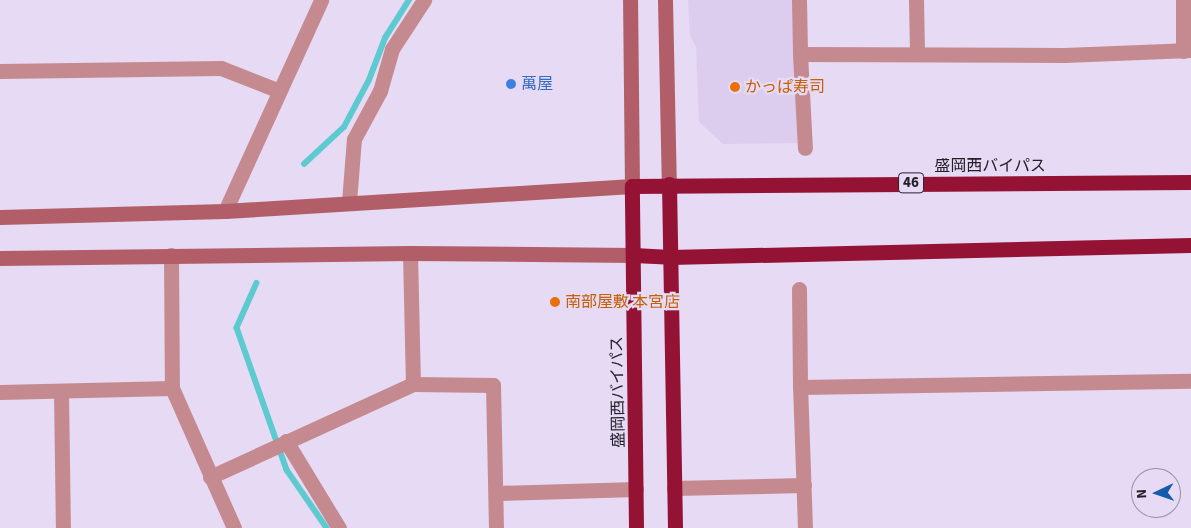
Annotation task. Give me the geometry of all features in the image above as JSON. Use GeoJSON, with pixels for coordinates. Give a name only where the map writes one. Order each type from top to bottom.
{"type":"FeatureCollection","features":[{"type":"Feature","properties":{"kind":"highway","name":"盛岡西バイパス"},"geometry":{"type":"LineString","coordinates":[[636,528],[632,186],[669,184],[1191,182]]}},
{"type":"Feature","properties":{"kind":"highway"},"geometry":{"type":"LineString","coordinates":[[669,184],[675,528]]}},
{"type":"Feature","properties":{"kind":"highway"},"geometry":{"type":"LineString","coordinates":[[634,255],[670,258],[1191,246]]}},
{"type":"Feature","properties":{"kind":"street"},"geometry":{"type":"LineString","coordinates":[[225,210],[277,90],[321,0]]}},
{"type":"Feature","properties":{"kind":"street"},"geometry":{"type":"LineString","coordinates":[[349,202],[354,139],[380,91],[392,49],[424,0]]}},
{"type":"Feature","properties":{"kind":"street"},"geometry":{"type":"LineString","coordinates":[[0,217],[225,210],[632,186],[630,0]]}},
{"type":"Feature","properties":{"kind":"street"},"geometry":{"type":"LineString","coordinates":[[665,0],[669,184]]}},
{"type":"Feature","properties":{"kind":"street"},"geometry":{"type":"LineString","coordinates":[[800,0],[800,54],[806,148]]}},
{"type":"Feature","properties":{"kind":"street"},"geometry":{"type":"LineString","coordinates":[[916,0],[917,54]]}},
{"type":"Feature","properties":{"kind":"street"},"geometry":{"type":"LineString","coordinates":[[800,54],[1064,55],[1187,50],[1183,0]]}},
{"type":"Feature","properties":{"kind":"street"},"geometry":{"type":"LineString","coordinates":[[0,71],[221,68],[277,90]]}},
{"type":"Feature","properties":{"kind":"street"},"geometry":{"type":"LineString","coordinates":[[0,258],[410,253],[634,255]]}},
{"type":"Feature","properties":{"kind":"street"},"geometry":{"type":"LineString","coordinates":[[410,253],[413,384]]}},
{"type":"Feature","properties":{"kind":"street"},"geometry":{"type":"LineString","coordinates":[[170,255],[172,388],[234,528]]}},
{"type":"Feature","properties":{"kind":"street"},"geometry":{"type":"LineString","coordinates":[[798,289],[805,528]]}},
{"type":"Feature","properties":{"kind":"street"},"geometry":{"type":"LineString","coordinates":[[800,387],[1191,381]]}},
{"type":"Feature","properties":{"kind":"street"},"geometry":{"type":"LineString","coordinates":[[210,477],[413,384],[494,385],[496,528]]}},
{"type":"Feature","properties":{"kind":"street"},"geometry":{"type":"LineString","coordinates":[[0,392],[172,388]]}},
{"type":"Feature","properties":{"kind":"street"},"geometry":{"type":"LineString","coordinates":[[61,391],[62,528]]}},
{"type":"Feature","properties":{"kind":"street"},"geometry":{"type":"LineString","coordinates":[[286,441],[339,528]]}},
{"type":"Feature","properties":{"kind":"street"},"geometry":{"type":"LineString","coordinates":[[674,488],[804,485]]}},
{"type":"Feature","properties":{"kind":"street"},"geometry":{"type":"LineString","coordinates":[[496,494],[636,489]]}},
{"type":"Feature","properties":{"kind":"shaded area"},"geometry":{"type":"Polygon","coordinates":[[[688,0],[794,0],[798,143],[723,144],[699,122],[696,47],[690,35],[688,0]]]}},
{"type":"Feature","properties":{"kind":"waterway"},"geometry":{"type":"LineString","coordinates":[[304,164],[344,127],[369,80],[385,38],[409,0]]}},
{"type":"Feature","properties":{"kind":"waterway"},"geometry":{"type":"LineString","coordinates":[[257,283],[237,328],[287,470],[327,528]]}},
{"type":"Feature","properties":{"kind":"place","name":"萬屋"},"geometry":{"type":"Point","coordinates":[511,84]}},
{"type":"Feature","properties":{"kind":"place","name":"かっぱ寿司"},"geometry":{"type":"Point","coordinates":[735,87]}},
{"type":"Feature","properties":{"kind":"place","name":"南部屋敷 本宮店"},"geometry":{"type":"Point","coordinates":[555,302]}}]}
